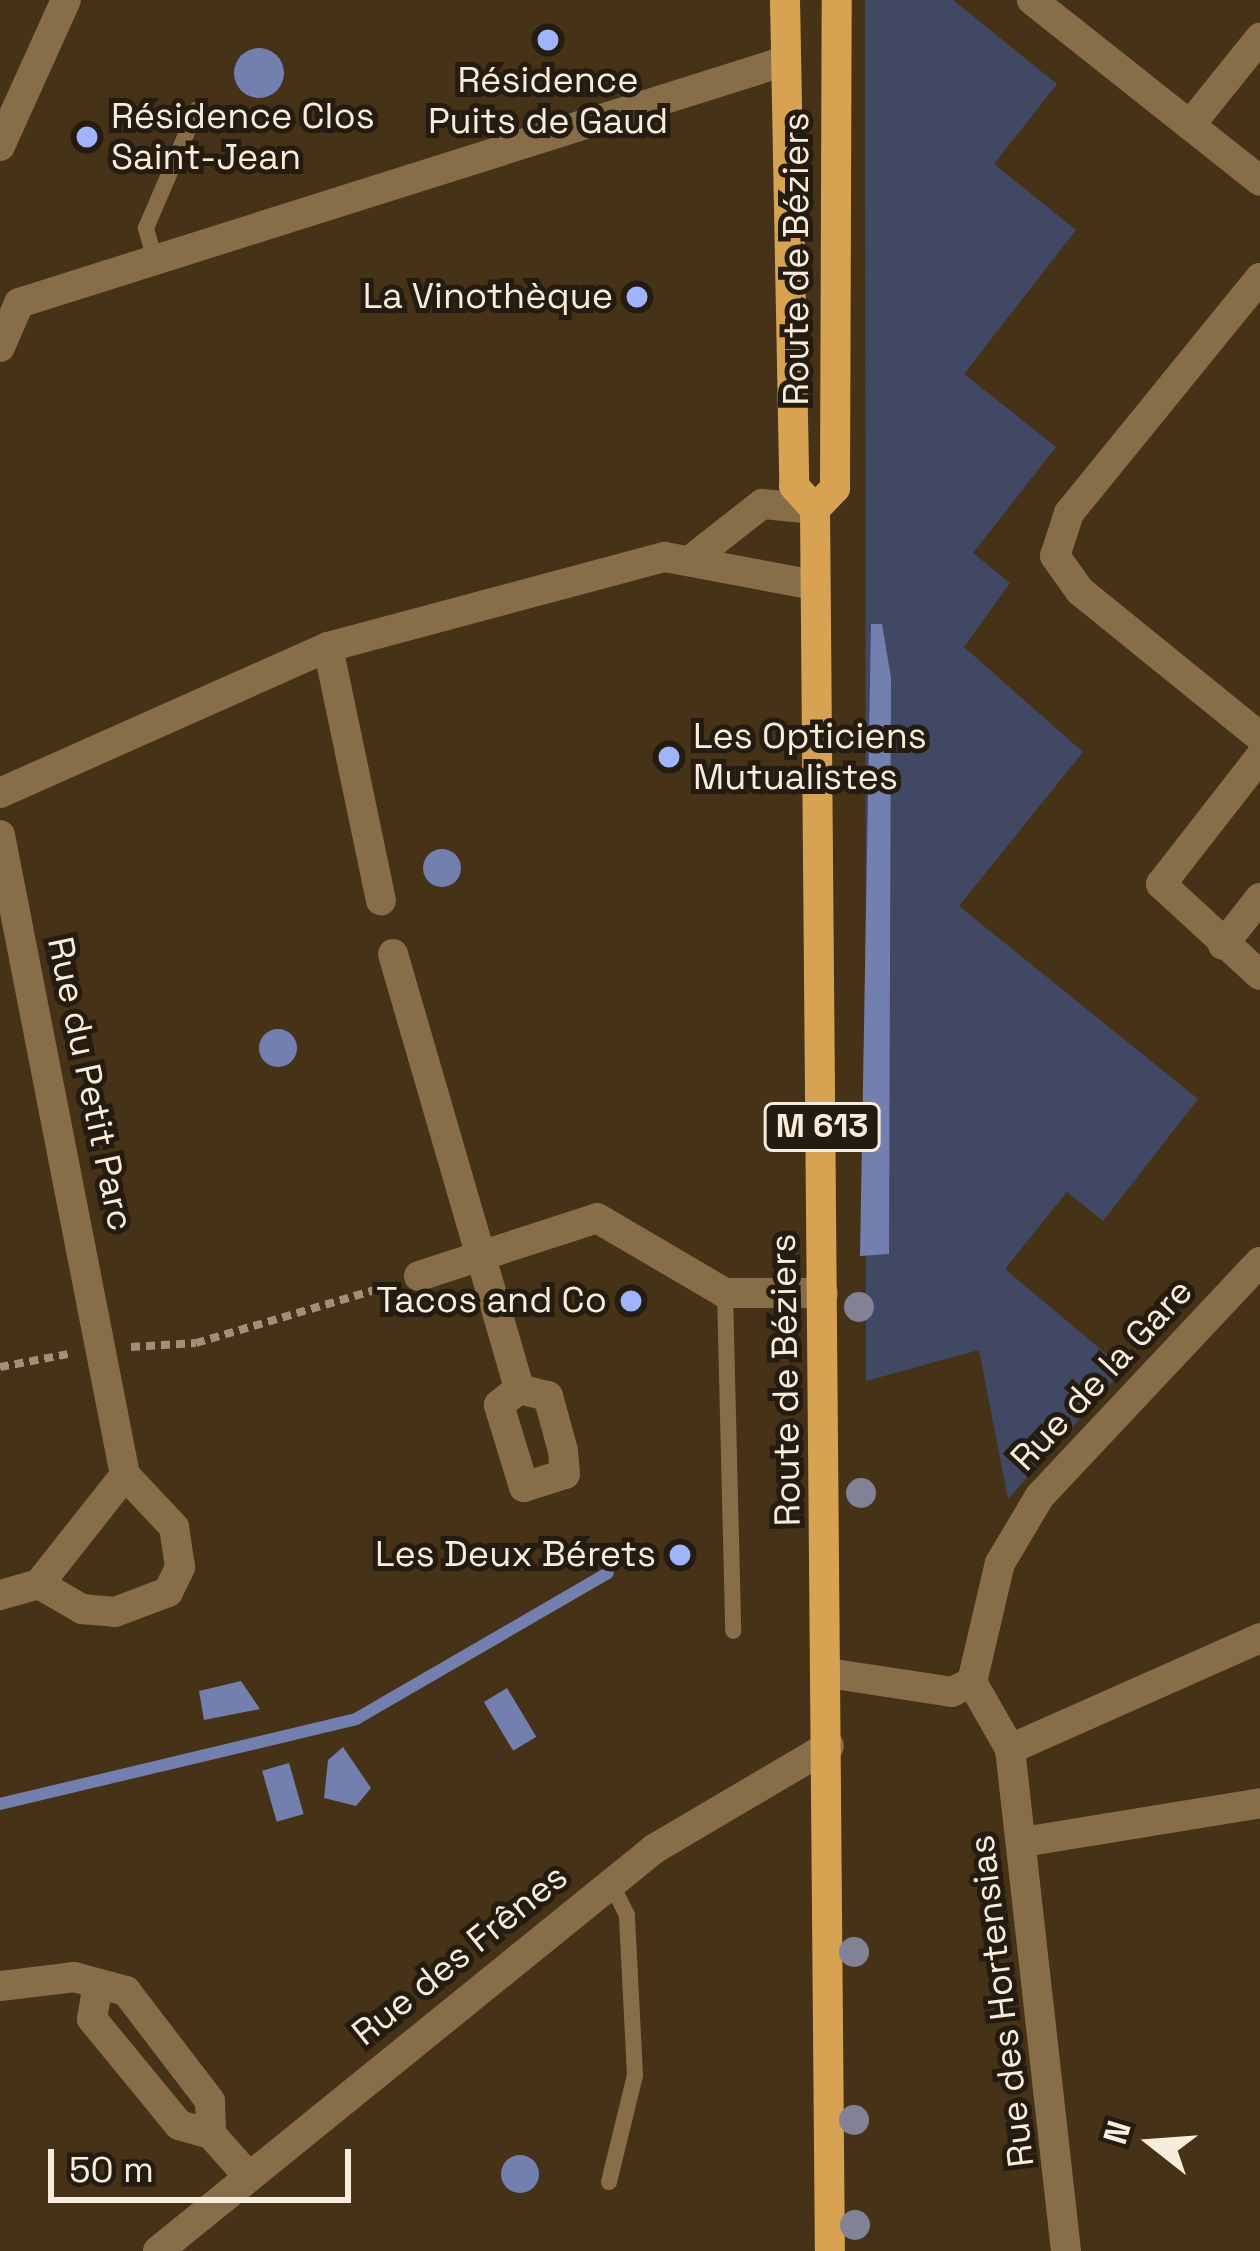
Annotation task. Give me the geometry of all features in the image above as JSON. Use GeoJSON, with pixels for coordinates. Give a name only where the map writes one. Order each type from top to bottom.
{"type":"FeatureCollection","features":[{"type":"Feature","properties":{"kind":"main road","name":"Route de Béziers"},"geometry":{"type":"LineString","coordinates":[[785,0],[794,485],[814,509],[829,1746],[830,2251]]}},
{"type":"Feature","properties":{"kind":"main road","name":"Route de Béziers"},"geometry":{"type":"LineString","coordinates":[[814,509],[835,488],[838,0]]}},
{"type":"Feature","properties":{"kind":"main road"},"geometry":{"type":"LineString","coordinates":[[785,61],[837,62]]}},
{"type":"Feature","properties":{"kind":"street"},"geometry":{"type":"LineString","coordinates":[[0,146],[66,0]]}},
{"type":"Feature","properties":{"kind":"street"},"geometry":{"type":"LineString","coordinates":[[1032,0],[1260,181]]}},
{"type":"Feature","properties":{"kind":"street"},"geometry":{"type":"LineString","coordinates":[[1190,124],[1260,38]]}},
{"type":"Feature","properties":{"kind":"street"},"geometry":{"type":"LineString","coordinates":[[0,347],[9,299],[155,260],[785,61]]}},
{"type":"Feature","properties":{"kind":"street"},"geometry":{"type":"LineString","coordinates":[[1260,278],[1069,513],[1055,556],[1080,590],[1260,737]]}},
{"type":"Feature","properties":{"kind":"street"},"geometry":{"type":"LineString","coordinates":[[0,793],[328,647],[697,555],[762,504],[814,509]]}},
{"type":"Feature","properties":{"kind":"street"},"geometry":{"type":"LineString","coordinates":[[697,555],[783,587],[815,585]]}},
{"type":"Feature","properties":{"kind":"street"},"geometry":{"type":"LineString","coordinates":[[328,647],[381,901]]}},
{"type":"Feature","properties":{"kind":"street"},"geometry":{"type":"LineString","coordinates":[[1260,757],[1160,884],[1260,975]]}},
{"type":"Feature","properties":{"kind":"street","name":"Rue du Petit Parc"},"geometry":{"type":"LineString","coordinates":[[0,836],[15,998],[106,1348],[125,1475]]}},
{"type":"Feature","properties":{"kind":"street"},"geometry":{"type":"LineString","coordinates":[[1223,945],[1260,898]]}},
{"type":"Feature","properties":{"kind":"street"},"geometry":{"type":"LineString","coordinates":[[393,954],[486,1250],[519,1389]]}},
{"type":"Feature","properties":{"kind":"street"},"geometry":{"type":"LineString","coordinates":[[419,1276],[486,1250],[597,1218],[725,1293],[824,1293]]}},
{"type":"Feature","properties":{"kind":"street","name":"Rue de la Gare"},"geometry":{"type":"LineString","coordinates":[[972,1682],[1000,1563],[1040,1496],[1260,1262]]}},
{"type":"Feature","properties":{"kind":"street"},"geometry":{"type":"LineString","coordinates":[[0,1595],[39,1584],[125,1475],[174,1527],[180,1567],[168,1592],[115,1612],[82,1609],[39,1584]]}},
{"type":"Feature","properties":{"kind":"street"},"geometry":{"type":"LineString","coordinates":[[1010,1749],[1260,1638]]}},
{"type":"Feature","properties":{"kind":"street"},"geometry":{"type":"LineString","coordinates":[[828,1673],[952,1692],[972,1682]]}},
{"type":"Feature","properties":{"kind":"street","name":"Rue des Hortensias"},"geometry":{"type":"LineString","coordinates":[[972,1682],[1010,1749],[1066,2251]]}},
{"type":"Feature","properties":{"kind":"street","name":"Rue des Frênes"},"geometry":{"type":"LineString","coordinates":[[158,2251],[611,1883],[829,1746]]}},
{"type":"Feature","properties":{"kind":"street"},"geometry":{"type":"LineString","coordinates":[[1023,1842],[1260,1803]]}},
{"type":"Feature","properties":{"kind":"street"},"geometry":{"type":"LineString","coordinates":[[0,1986],[53,1976],[97,1990],[126,1991],[210,2101],[211,2134]]}},
{"type":"Feature","properties":{"kind":"street"},"geometry":{"type":"LineString","coordinates":[[97,1990],[92,2019],[179,2125],[211,2134],[249,2177]]}},
{"type":"Feature","properties":{"kind":"lane"},"geometry":{"type":"LineString","coordinates":[[155,260],[146,228],[197,109]]}},
{"type":"Feature","properties":{"kind":"lane"},"geometry":{"type":"LineString","coordinates":[[725,1293],[733,1631]]}},
{"type":"Feature","properties":{"kind":"lane"},"geometry":{"type":"LineString","coordinates":[[609,2182],[634,2075],[627,1915],[611,1883]]}},
{"type":"Feature","properties":{"kind":"path"},"geometry":{"type":"LineString","coordinates":[[0,1367],[106,1348],[196,1343],[419,1276]]}},
{"type":"Feature","properties":{"kind":"shaded area"},"geometry":{"type":"Polygon","coordinates":[[[865,0],[953,0],[1057,84],[994,164],[1076,230],[964,374],[1056,447],[973,553],[1010,583],[964,647],[1083,752],[959,906],[1198,1099],[1103,1221],[1067,1192],[1005,1269],[1124,1369],[1008,1499],[979,1350],[866,1381],[865,0]]]}},
{"type":"Feature","properties":{"kind":"shaded area"},"geometry":{"type":"Polygon","coordinates":[[[259,48],[277,55],[284,73],[277,91],[259,98],[241,91],[234,73],[241,55],[259,48]]]}},
{"type":"Feature","properties":{"kind":"shaded area"},"geometry":{"type":"Polygon","coordinates":[[[871,624],[882,624],[891,678],[889,1254],[860,1256],[871,624]]]}},
{"type":"Feature","properties":{"kind":"shaded area"},"geometry":{"type":"Polygon","coordinates":[[[442,849],[456,854],[461,868],[456,882],[442,887],[428,882],[423,868],[428,854],[442,849]]]}},
{"type":"Feature","properties":{"kind":"shaded area"},"geometry":{"type":"Polygon","coordinates":[[[278,1029],[292,1034],[297,1048],[292,1062],[278,1067],[264,1062],[259,1048],[264,1034],[278,1029]]]}},
{"type":"Feature","properties":{"kind":"shaded area"},"geometry":{"type":"Polygon","coordinates":[[[241,1681],[260,1709],[204,1720],[199,1691],[241,1681]]]}},
{"type":"Feature","properties":{"kind":"shaded area"},"geometry":{"type":"Polygon","coordinates":[[[507,1688],[536,1737],[513,1751],[484,1702],[507,1688]]]}},
{"type":"Feature","properties":{"kind":"shaded area"},"geometry":{"type":"Polygon","coordinates":[[[343,1747],[371,1788],[356,1806],[324,1798],[328,1760],[343,1747]]]}},
{"type":"Feature","properties":{"kind":"shaded area"},"geometry":{"type":"Polygon","coordinates":[[[289,1763],[304,1814],[277,1822],[262,1771],[289,1763]]]}},
{"type":"Feature","properties":{"kind":"shaded area"},"geometry":{"type":"Polygon","coordinates":[[[520,2155],[533,2161],[539,2174],[533,2187],[520,2193],[507,2187],[501,2174],[507,2161],[520,2155]]]}},
{"type":"Feature","properties":{"kind":"waterway"},"geometry":{"type":"LineString","coordinates":[[0,1804],[356,1719],[608,1573]]}},
{"type":"Feature","properties":{"kind":"place","name":"Résidence Puits de Gaud"},"geometry":{"type":"Point","coordinates":[548,40]}},
{"type":"Feature","properties":{"kind":"place","name":"Résidence Clos Saint-Jean"},"geometry":{"type":"Point","coordinates":[87,137]}},
{"type":"Feature","properties":{"kind":"place","name":"La Vinothèque"},"geometry":{"type":"Point","coordinates":[637,297]}},
{"type":"Feature","properties":{"kind":"place","name":"Les Opticiens Mutualistes"},"geometry":{"type":"Point","coordinates":[669,757]}},
{"type":"Feature","properties":{"kind":"place","name":"Tacos and Co"},"geometry":{"type":"Point","coordinates":[631,1301]}},
{"type":"Feature","properties":{"kind":"place","name":"Les Deux Bérets"},"geometry":{"type":"Point","coordinates":[680,1555]}}]}
